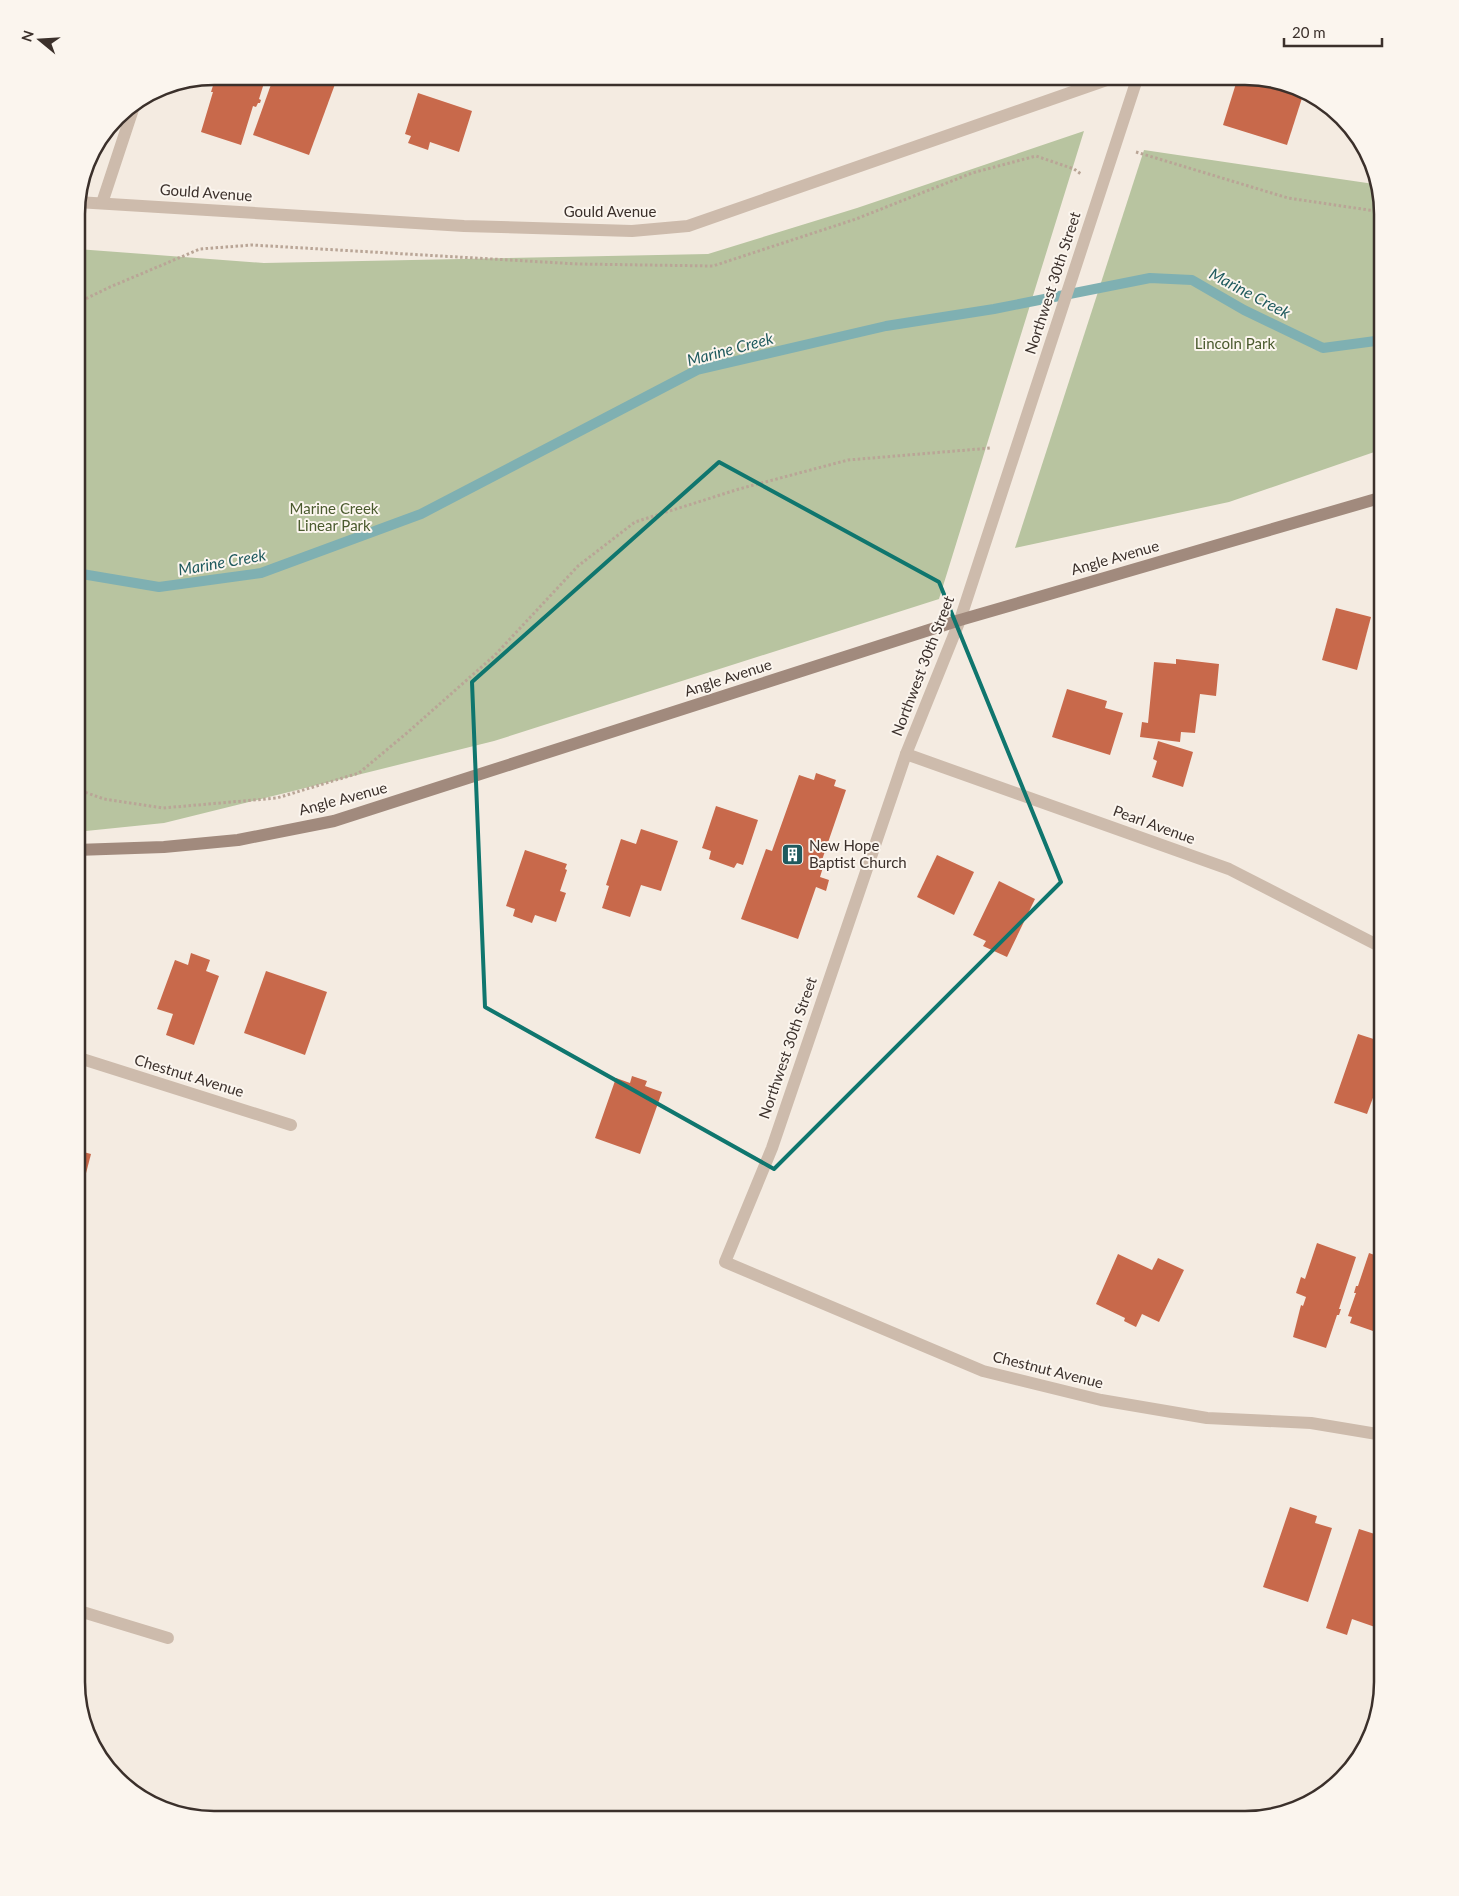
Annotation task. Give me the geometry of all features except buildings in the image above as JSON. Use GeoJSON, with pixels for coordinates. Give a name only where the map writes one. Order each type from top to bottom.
{"type":"FeatureCollection","features":[{"type":"Feature","properties":{"kind":"main road","name":"Angle Avenue"},"geometry":{"type":"LineString","coordinates":[[85,850],[164,847],[238,840],[334,821],[960,620],[1374,500]]}},
{"type":"Feature","properties":{"kind":"street","name":"Gould Avenue"},"geometry":{"type":"LineString","coordinates":[[85,202],[464,226],[632,231],[688,226],[1092,85]]}},
{"type":"Feature","properties":{"kind":"street","name":"Northwest 30th Street"},"geometry":{"type":"LineString","coordinates":[[725,1262],[772,1148],[906,754],[960,620],[1135,85]]}},
{"type":"Feature","properties":{"kind":"street"},"geometry":{"type":"LineString","coordinates":[[102,203],[131,116]]}},
{"type":"Feature","properties":{"kind":"street","name":"Pearl Avenue"},"geometry":{"type":"LineString","coordinates":[[906,754],[1229,869],[1374,943]]}},
{"type":"Feature","properties":{"kind":"street","name":"Chestnut Avenue"},"geometry":{"type":"LineString","coordinates":[[85,1061],[292,1125]]}},
{"type":"Feature","properties":{"kind":"street","name":"Chestnut Avenue"},"geometry":{"type":"LineString","coordinates":[[725,1262],[983,1370],[1101,1400],[1207,1418],[1311,1423],[1374,1434]]}},
{"type":"Feature","properties":{"kind":"street"},"geometry":{"type":"LineString","coordinates":[[85,1613],[168,1638]]}},
{"type":"Feature","properties":{"kind":"path"},"geometry":{"type":"LineString","coordinates":[[1140,154],[1288,198],[1374,211]]}},
{"type":"Feature","properties":{"kind":"path"},"geometry":{"type":"LineString","coordinates":[[85,793],[104,799],[163,808],[277,798],[359,773],[495,655],[578,566],[635,522],[739,489],[848,460],[1017,446]]}},
{"type":"Feature","properties":{"kind":"highlighted area"},"geometry":{"type":"Polygon","coordinates":[[[719,462],[939,582],[1061,882],[774,1169],[485,1007],[472,682],[719,462]]]}},
{"type":"Feature","properties":{"kind":"green space","name":"Marine Creek Linear Park"},"geometry":{"type":"Polygon","coordinates":[[[1084,131],[939,599],[494,741],[164,823],[85,831],[85,250],[264,263],[708,254],[857,208],[1084,131]]]}},
{"type":"Feature","properties":{"kind":"green space","name":"Lincoln Park"},"geometry":{"type":"Polygon","coordinates":[[[1144,150],[1370,183],[1374,214],[1374,452],[1229,502],[1015,548],[1144,150]]]}},
{"type":"Feature","properties":{"kind":"waterway","name":"Marine Creek"},"geometry":{"type":"LineString","coordinates":[[85,575],[159,587],[261,573],[421,514],[697,370],[886,326],[994,309],[1150,278],[1192,280],[1244,310],[1323,348],[1374,341]]}},
{"type":"Feature","properties":{"kind":"place","name":"New Hope Baptist Church"},"geometry":{"type":"Point","coordinates":[793,855]}}]}
